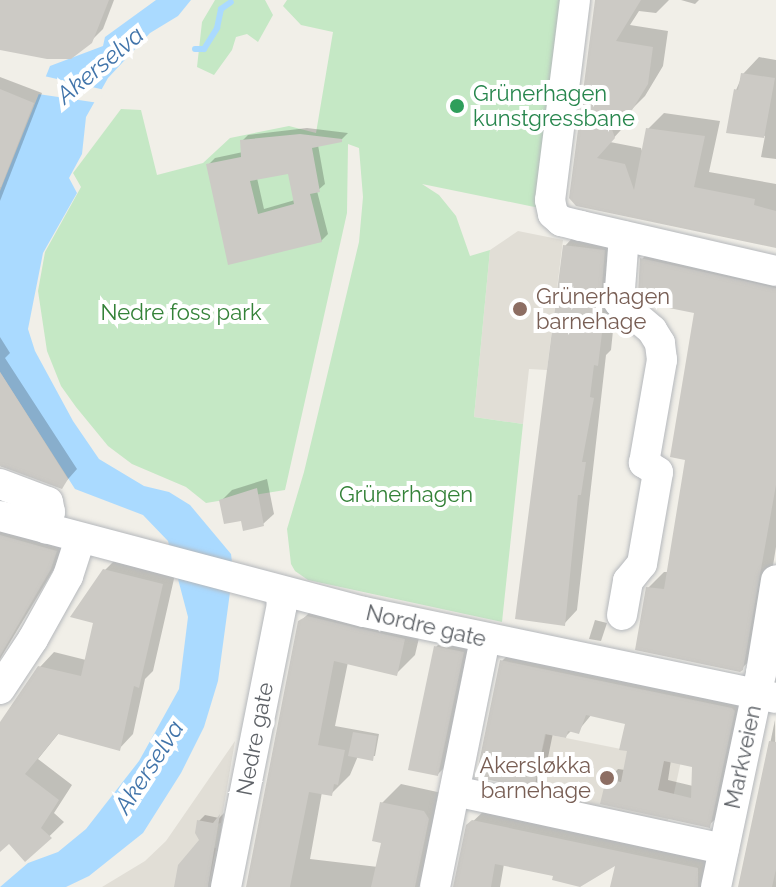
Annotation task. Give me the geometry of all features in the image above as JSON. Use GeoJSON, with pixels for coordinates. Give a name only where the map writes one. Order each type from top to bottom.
{"type":"FeatureCollection","features":[{"type":"Feature","properties":{"kind":"street"},"geometry":{"type":"LineString","coordinates":[[575,0],[550,200],[553,214],[561,221],[776,271]]}},
{"type":"Feature","properties":{"kind":"street"},"geometry":{"type":"LineString","coordinates":[[622,615],[628,581],[642,564],[658,472],[644,463],[662,360],[660,343],[652,330],[619,302],[624,236]]}},
{"type":"Feature","properties":{"kind":"street"},"geometry":{"type":"LineString","coordinates":[[0,484],[48,502],[50,512],[46,529]]}},
{"type":"Feature","properties":{"kind":"street","name":"Nordre gate"},"geometry":{"type":"LineString","coordinates":[[0,516],[235,580],[485,640],[766,697]]}},
{"type":"Feature","properties":{"kind":"street"},"geometry":{"type":"LineString","coordinates":[[0,689],[33,639],[68,576],[80,538]]}},
{"type":"Feature","properties":{"kind":"street","name":"Markveien"},"geometry":{"type":"LineString","coordinates":[[716,887],[766,697],[776,580]]}},
{"type":"Feature","properties":{"kind":"street","name":"Nedre gate"},"geometry":{"type":"LineString","coordinates":[[226,887],[282,605],[280,591]]}},
{"type":"Feature","properties":{"kind":"street"},"geometry":{"type":"LineString","coordinates":[[435,887],[485,640]]}},
{"type":"Feature","properties":{"kind":"street"},"geometry":{"type":"LineString","coordinates":[[455,791],[724,849]]}},
{"type":"Feature","properties":{"kind":"shaded area","name":"Grünerhagen barnehage"},"geometry":{"type":"Polygon","coordinates":[[[518,231],[563,240],[547,370],[529,369],[523,424],[474,417],[490,250],[518,231]]]}},
{"type":"Feature","properties":{"kind":"shaded area","name":"Akersløkka barnehage"},"geometry":{"type":"Polygon","coordinates":[[[546,734],[681,761],[667,825],[532,794],[546,734]]]}},
{"type":"Feature","properties":{"kind":"shaded area"},"geometry":{"type":"Polygon","coordinates":[[[235,741],[221,823],[217,824],[212,847],[216,848],[208,887],[102,887],[145,861],[166,841],[235,741]]]}},
{"type":"Feature","properties":{"kind":"green space"},"geometry":{"type":"Polygon","coordinates":[[[215,0],[265,0],[273,15],[258,42],[247,34],[236,37],[232,50],[214,75],[197,67],[202,22],[215,0]]]}},
{"type":"Feature","properties":{"kind":"green space"},"geometry":{"type":"Polygon","coordinates":[[[287,0],[575,0],[549,210],[422,184],[439,195],[456,216],[470,256],[490,250],[474,417],[523,424],[502,622],[308,580],[291,564],[287,529],[304,472],[359,242],[363,197],[359,148],[348,144],[347,213],[285,490],[206,503],[186,487],[132,464],[108,446],[76,407],[61,386],[47,351],[38,291],[45,252],[81,187],[73,173],[121,109],[141,110],[157,175],[203,163],[230,138],[289,126],[316,133],[333,32],[301,25],[283,6],[287,0]]]}},
{"type":"Feature","properties":{"kind":"water","name":"Akerselva"},"geometry":{"type":"Polygon","coordinates":[[[156,0],[191,0],[178,16],[150,33],[108,78],[86,117],[82,154],[69,178],[77,193],[43,253],[28,329],[35,351],[73,421],[99,459],[144,486],[169,492],[190,505],[231,554],[233,570],[218,681],[204,727],[181,773],[143,833],[89,876],[66,887],[0,887],[28,863],[58,852],[86,829],[139,761],[179,689],[188,617],[168,541],[143,515],[75,489],[0,372],[0,191],[50,66],[103,46],[105,37],[156,0]]]}},
{"type":"Feature","properties":{"kind":"pier"},"geometry":{"type":"Polygon","coordinates":[[[44,76],[105,90],[99,103],[38,94],[44,76]]]}},
{"type":"Feature","properties":{"kind":"building"},"geometry":{"type":"Polygon","coordinates":[[[0,0],[109,0],[92,43],[71,59],[47,59],[0,50],[0,0]]]}},
{"type":"Feature","properties":{"kind":"building"},"geometry":{"type":"Polygon","coordinates":[[[595,0],[641,0],[616,41],[653,47],[648,84],[629,115],[606,112],[615,138],[597,158],[625,164],[634,190],[646,128],[705,136],[694,187],[755,199],[754,205],[776,211],[776,248],[576,206],[569,198],[595,0]]]}},
{"type":"Feature","properties":{"kind":"building"},"geometry":{"type":"Polygon","coordinates":[[[741,73],[775,78],[764,138],[726,133],[734,89],[738,90],[741,73]]]}},
{"type":"Feature","properties":{"kind":"building"},"geometry":{"type":"Polygon","coordinates":[[[0,89],[34,103],[1,187],[0,187],[0,89]]]}},
{"type":"Feature","properties":{"kind":"building"},"geometry":{"type":"Polygon","coordinates":[[[300,134],[342,139],[342,142],[312,148],[320,192],[310,194],[322,242],[228,265],[206,164],[241,157],[240,140],[300,134]],[[288,174],[250,181],[258,214],[294,204],[288,174]]]}},
{"type":"Feature","properties":{"kind":"building"},"geometry":{"type":"Polygon","coordinates":[[[563,245],[605,250],[598,333],[602,333],[598,366],[594,365],[590,397],[594,398],[582,462],[586,462],[581,495],[578,495],[565,626],[515,619],[563,245]]]}},
{"type":"Feature","properties":{"kind":"building"},"geometry":{"type":"Polygon","coordinates":[[[640,258],[776,288],[776,485],[743,670],[740,672],[635,650],[646,587],[664,589],[685,460],[670,457],[694,313],[649,304],[638,294],[640,258]]]}},
{"type":"Feature","properties":{"kind":"building"},"geometry":{"type":"Polygon","coordinates":[[[0,372],[68,479],[62,489],[0,466],[0,372]]]}},
{"type":"Feature","properties":{"kind":"building"},"geometry":{"type":"Polygon","coordinates":[[[257,488],[264,526],[243,531],[241,521],[224,524],[219,500],[257,488]]]}},
{"type":"Feature","properties":{"kind":"building"},"geometry":{"type":"Polygon","coordinates":[[[0,535],[57,551],[51,569],[0,656],[0,535]]]}},
{"type":"Feature","properties":{"kind":"building"},"geometry":{"type":"Polygon","coordinates":[[[103,569],[163,584],[139,688],[134,686],[120,751],[58,734],[25,774],[59,800],[41,828],[52,838],[25,862],[9,844],[0,852],[0,722],[38,666],[81,676],[93,623],[70,617],[103,569]]]}},
{"type":"Feature","properties":{"kind":"building"},"geometry":{"type":"Polygon","coordinates":[[[307,616],[405,639],[397,676],[334,661],[318,745],[345,750],[338,785],[334,784],[332,796],[309,792],[290,887],[246,887],[298,621],[307,616]]]}},
{"type":"Feature","properties":{"kind":"building"},"geometry":{"type":"Polygon","coordinates":[[[434,646],[464,652],[438,776],[408,770],[434,646]]]}},
{"type":"Feature","properties":{"kind":"building"},"geometry":{"type":"Polygon","coordinates":[[[500,660],[735,711],[710,828],[600,804],[606,779],[621,782],[627,751],[619,750],[625,724],[586,715],[579,734],[568,731],[566,738],[545,734],[534,790],[476,777],[500,660]],[[664,761],[658,790],[691,798],[692,767],[664,761]]]}},
{"type":"Feature","properties":{"kind":"building"},"geometry":{"type":"Polygon","coordinates":[[[353,732],[377,736],[373,761],[348,756],[353,732]]]}},
{"type":"Feature","properties":{"kind":"building"},"geometry":{"type":"Polygon","coordinates":[[[769,741],[776,742],[776,869],[772,887],[738,887],[769,741]]]}},
{"type":"Feature","properties":{"kind":"building"},"geometry":{"type":"Polygon","coordinates":[[[380,802],[424,811],[429,819],[415,887],[371,887],[381,843],[372,841],[380,802]]]}},
{"type":"Feature","properties":{"kind":"building"},"geometry":{"type":"Polygon","coordinates":[[[220,814],[208,887],[174,887],[178,865],[199,840],[195,833],[197,820],[213,823],[220,814]]]}},
{"type":"Feature","properties":{"kind":"building"},"geometry":{"type":"Polygon","coordinates":[[[472,820],[698,868],[698,887],[610,887],[615,866],[580,887],[552,880],[553,876],[495,864],[491,887],[453,887],[466,825],[472,820]]]}},
{"type":"Feature","properties":{"kind":"waterway"},"geometry":{"type":"LineString","coordinates":[[195,49],[204,49],[217,28],[221,9],[231,2]]}},
{"type":"Feature","properties":{"kind":"place","name":"Grünerhagen kunstgressbane"},"geometry":{"type":"Point","coordinates":[457,106]}},
{"type":"Feature","properties":{"kind":"place","name":"Grünerhagen barnehage"},"geometry":{"type":"Point","coordinates":[520,309]}},
{"type":"Feature","properties":{"kind":"place","name":"Akersløkka barnehage"},"geometry":{"type":"Point","coordinates":[607,778]}},
{"type":"Feature","properties":{"kind":"park label","name":"Nedre foss park"},"geometry":{"type":"Point","coordinates":[181,313]}},
{"type":"Feature","properties":{"kind":"park label","name":"Grünerhagen"},"geometry":{"type":"Point","coordinates":[406,495]}}]}
